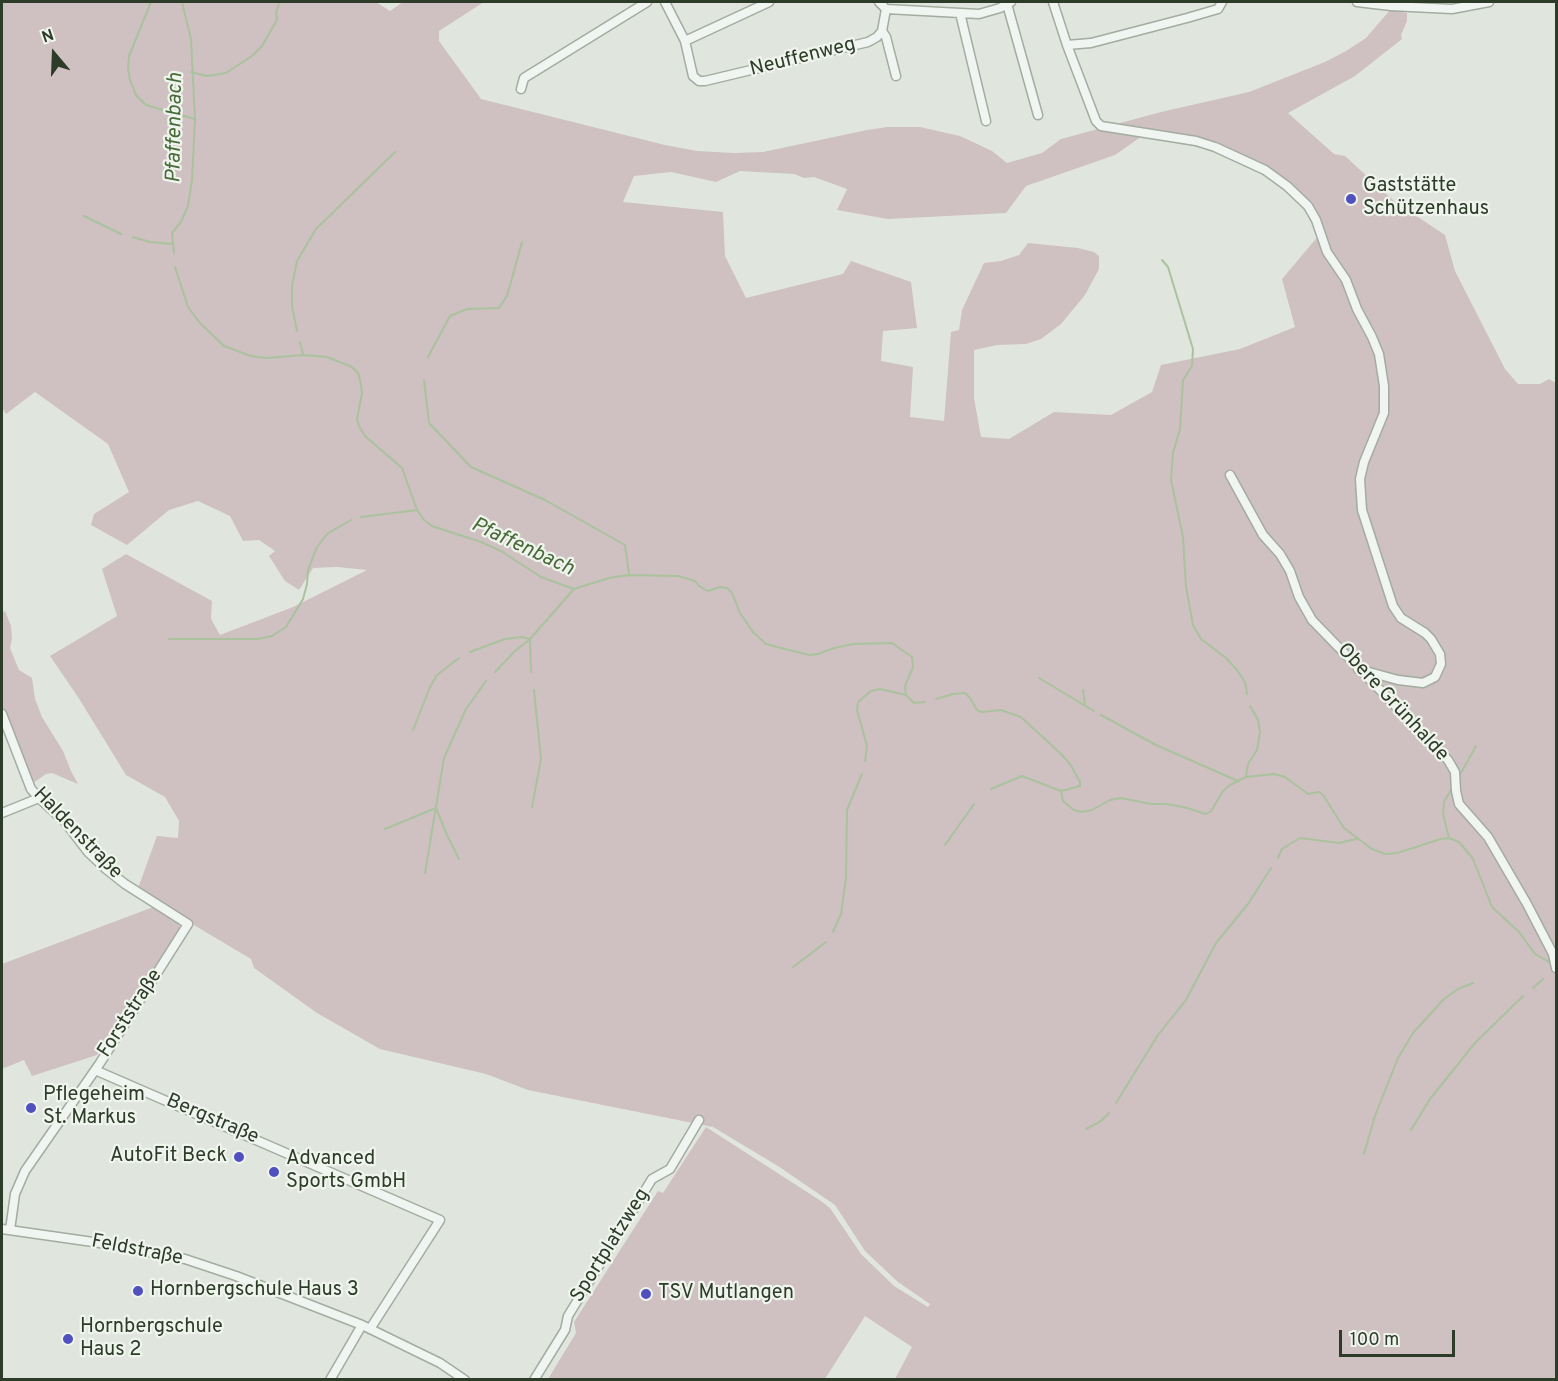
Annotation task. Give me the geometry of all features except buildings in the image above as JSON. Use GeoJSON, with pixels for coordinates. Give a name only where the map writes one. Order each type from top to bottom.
{"type":"FeatureCollection","features":[{"type":"Feature","properties":{"kind":"street"},"geometry":{"type":"LineString","coordinates":[[521,89],[524,78],[647,2]]}},
{"type":"Feature","properties":{"kind":"street"},"geometry":{"type":"LineString","coordinates":[[665,2],[685,41],[769,2]]}},
{"type":"Feature","properties":{"kind":"street"},"geometry":{"type":"LineString","coordinates":[[1053,2],[1066,45],[1096,121],[1101,126],[1196,141],[1231,153],[1265,170],[1287,186],[1308,206],[1316,220],[1327,252],[1346,280],[1379,354],[1383,386],[1384,413],[1364,462],[1360,479],[1362,510],[1393,606],[1401,618],[1431,639],[1440,654],[1441,664],[1435,677],[1424,683],[1398,680],[1358,669]]}},
{"type":"Feature","properties":{"kind":"street"},"geometry":{"type":"LineString","coordinates":[[1066,45],[1091,43],[1187,18],[1218,9],[1222,2]]}},
{"type":"Feature","properties":{"kind":"street"},"geometry":{"type":"LineString","coordinates":[[1357,2],[1452,9],[1489,2]]}},
{"type":"Feature","properties":{"kind":"street"},"geometry":{"type":"LineString","coordinates":[[883,5],[979,14],[1009,3],[1038,115]]}},
{"type":"Feature","properties":{"kind":"street","name":"Neuffenweg"},"geometry":{"type":"LineString","coordinates":[[685,41],[692,74],[699,81],[868,42],[882,31],[883,5]]}},
{"type":"Feature","properties":{"kind":"street"},"geometry":{"type":"LineString","coordinates":[[960,13],[987,121]]}},
{"type":"Feature","properties":{"kind":"street"},"geometry":{"type":"LineString","coordinates":[[882,31],[886,37],[896,76]]}},
{"type":"Feature","properties":{"kind":"street","name":"Obere Grünhalde"},"geometry":{"type":"LineString","coordinates":[[1230,475],[1263,535],[1280,554],[1290,571],[1299,597],[1312,620],[1448,760],[1455,772],[1459,804],[1488,837],[1527,904],[1553,954],[1557,968]]}},
{"type":"Feature","properties":{"kind":"street","name":"Haldenstraße"},"geometry":{"type":"LineString","coordinates":[[2,714],[31,789],[65,822],[88,852],[106,869],[125,884],[188,924]]}},
{"type":"Feature","properties":{"kind":"street"},"geometry":{"type":"LineString","coordinates":[[2,813],[39,798]]}},
{"type":"Feature","properties":{"kind":"street","name":"Forststraße"},"geometry":{"type":"LineString","coordinates":[[6,1229],[15,1194],[25,1171],[146,993],[188,924]]}},
{"type":"Feature","properties":{"kind":"street","name":"Bergstraße"},"geometry":{"type":"LineString","coordinates":[[95,1070],[440,1220],[366,1327]]}},
{"type":"Feature","properties":{"kind":"street","name":"Sportplatzweg"},"geometry":{"type":"LineString","coordinates":[[534,1380],[565,1330],[568,1316],[652,1179],[670,1168],[699,1120]]}},
{"type":"Feature","properties":{"kind":"street","name":"Feldstraße"},"geometry":{"type":"LineString","coordinates":[[6,1229],[107,1244],[185,1259],[236,1276],[366,1327],[440,1363],[465,1380]]}},
{"type":"Feature","properties":{"kind":"street"},"geometry":{"type":"LineString","coordinates":[[330,1380],[366,1327]]}},
{"type":"Feature","properties":{"kind":"shaded area"},"geometry":{"type":"Polygon","coordinates":[[[2,2],[376,2],[390,11],[403,2],[484,2],[439,31],[439,41],[481,99],[697,151],[763,152],[867,130],[888,127],[920,127],[960,136],[992,151],[1007,163],[1042,153],[1061,139],[1161,112],[1249,92],[1325,62],[1346,51],[1366,38],[1390,10],[1407,13],[1402,39],[1355,76],[1288,113],[1334,154],[1345,156],[1394,201],[1445,235],[1455,271],[1505,369],[1518,384],[1540,384],[1549,379],[1556,383],[1556,1379],[895,1379],[912,1347],[865,1316],[825,1379],[548,1379],[576,1333],[574,1322],[658,1191],[663,1193],[706,1127],[830,1208],[861,1254],[894,1286],[928,1307],[930,1304],[898,1282],[865,1251],[835,1205],[778,1166],[713,1127],[528,1090],[486,1074],[380,1049],[317,1013],[254,968],[251,959],[137,891],[157,836],[178,838],[179,821],[165,797],[126,775],[50,656],[117,616],[102,569],[126,554],[212,601],[211,619],[220,635],[293,607],[367,570],[337,567],[313,568],[299,590],[285,581],[269,556],[275,551],[259,540],[243,541],[230,516],[198,501],[169,510],[127,545],[91,525],[94,514],[129,492],[108,444],[35,392],[6,414],[2,408],[2,2]],[[1145,134],[1115,155],[1026,186],[1006,213],[888,219],[837,210],[847,189],[814,177],[804,178],[794,174],[740,171],[716,182],[671,172],[634,176],[623,202],[723,212],[725,256],[746,298],[843,274],[851,261],[911,282],[917,328],[883,331],[881,361],[913,367],[910,417],[944,421],[951,332],[959,330],[962,310],[984,263],[1001,261],[1019,255],[1028,243],[1078,248],[1094,252],[1099,256],[1099,269],[1085,295],[1061,324],[1041,339],[1026,344],[997,345],[974,350],[974,398],[981,437],[1009,439],[1054,412],[1111,415],[1152,392],[1161,365],[1240,349],[1295,327],[1282,279],[1320,234],[1316,220],[1287,186],[1215,147],[1145,134]]]}},
{"type":"Feature","properties":{"kind":"shaded area"},"geometry":{"type":"Polygon","coordinates":[[[5,611],[11,626],[10,648],[19,670],[32,678],[35,699],[42,717],[63,751],[78,784],[52,773],[46,774],[33,783],[2,706],[2,613],[5,611]]]}},
{"type":"Feature","properties":{"kind":"shaded area"},"geometry":{"type":"Polygon","coordinates":[[[156,906],[179,922],[180,931],[97,1055],[32,1076],[24,1060],[2,1069],[2,964],[156,906]]]}},
{"type":"Feature","properties":{"kind":"waterway"},"geometry":{"type":"LineString","coordinates":[[151,2],[129,56],[130,80],[136,95],[146,105],[195,119]]}},
{"type":"Feature","properties":{"kind":"waterway","name":"Pfaffenbach"},"geometry":{"type":"LineString","coordinates":[[174,253],[172,233],[181,222],[188,206],[192,180],[195,119],[191,39],[182,2]]}},
{"type":"Feature","properties":{"kind":"waterway"},"geometry":{"type":"LineString","coordinates":[[191,72],[207,76],[226,73],[252,56],[262,46],[277,20],[276,13],[279,3]]}},
{"type":"Feature","properties":{"kind":"waterway"},"geometry":{"type":"LineString","coordinates":[[297,331],[292,306],[292,286],[297,261],[316,229],[395,152]]}},
{"type":"Feature","properties":{"kind":"waterway"},"geometry":{"type":"LineString","coordinates":[[84,216],[121,234]]}},
{"type":"Feature","properties":{"kind":"waterway"},"geometry":{"type":"LineString","coordinates":[[133,237],[150,242],[173,244]]}},
{"type":"Feature","properties":{"kind":"waterway"},"geometry":{"type":"LineString","coordinates":[[428,357],[450,316],[467,309],[499,308],[507,296],[522,242]]}},
{"type":"Feature","properties":{"kind":"waterway"},"geometry":{"type":"LineString","coordinates":[[1162,260],[1168,267],[1193,349],[1192,366],[1183,380],[1180,429],[1173,453],[1171,480],[1183,537],[1186,587],[1193,625],[1201,639],[1226,658],[1237,670],[1245,682],[1247,694]]}},
{"type":"Feature","properties":{"kind":"waterway","name":"Pfaffenbach"},"geometry":{"type":"LineString","coordinates":[[175,267],[188,307],[200,323],[224,346],[251,356],[266,358],[303,355],[327,357],[352,367],[358,373],[362,393],[357,419],[359,426],[365,436],[402,468],[417,510],[432,526],[481,542],[501,551],[541,577],[574,589],[609,578],[629,575],[678,576],[695,581],[708,591],[720,587],[727,588],[753,632],[766,644],[809,655],[853,644],[892,643],[912,657],[913,667],[905,686],[906,695],[914,703],[925,702]]}},
{"type":"Feature","properties":{"kind":"waterway"},"geometry":{"type":"LineString","coordinates":[[300,342],[303,354]]}},
{"type":"Feature","properties":{"kind":"waterway"},"geometry":{"type":"LineString","coordinates":[[424,380],[429,423],[471,467],[545,500],[625,545],[629,574]]}},
{"type":"Feature","properties":{"kind":"waterway"},"geometry":{"type":"LineString","coordinates":[[361,517],[417,510]]}},
{"type":"Feature","properties":{"kind":"waterway"},"geometry":{"type":"LineString","coordinates":[[169,639],[258,639],[272,636],[286,627],[303,599],[308,570],[317,547],[327,534],[351,520]]}},
{"type":"Feature","properties":{"kind":"waterway"},"geometry":{"type":"LineString","coordinates":[[495,672],[530,639],[574,589]]}},
{"type":"Feature","properties":{"kind":"waterway"},"geometry":{"type":"LineString","coordinates":[[470,652],[505,639],[522,637],[530,639],[531,672]]}},
{"type":"Feature","properties":{"kind":"waterway"},"geometry":{"type":"LineString","coordinates":[[413,730],[437,675],[459,658]]}},
{"type":"Feature","properties":{"kind":"waterway"},"geometry":{"type":"LineString","coordinates":[[1039,678],[1094,711]]}},
{"type":"Feature","properties":{"kind":"waterway"},"geometry":{"type":"LineString","coordinates":[[425,873],[444,758],[466,709],[486,681]]}},
{"type":"Feature","properties":{"kind":"waterway"},"geometry":{"type":"LineString","coordinates":[[865,761],[867,746],[857,710],[858,702],[871,691],[880,689],[906,695]]}},
{"type":"Feature","properties":{"kind":"waterway"},"geometry":{"type":"LineString","coordinates":[[532,807],[541,759],[534,690]]}},
{"type":"Feature","properties":{"kind":"waterway"},"geometry":{"type":"LineString","coordinates":[[1083,690],[1085,705]]}},
{"type":"Feature","properties":{"kind":"waterway","name":"Pfaffenbach"},"geometry":{"type":"LineString","coordinates":[[936,699],[965,693],[977,710],[982,712],[1001,710],[1021,717],[1070,764],[1080,786],[1061,791],[1063,801],[1074,810],[1082,812],[1092,810],[1110,800],[1121,798],[1151,804],[1167,804],[1206,814],[1211,811],[1223,791],[1230,785],[1246,777],[1274,774],[1285,777],[1308,794],[1319,792],[1344,828],[1372,849],[1385,854],[1397,853],[1441,839],[1449,838],[1459,842],[1473,859],[1492,907],[1519,932],[1535,954],[1551,963]]}},
{"type":"Feature","properties":{"kind":"waterway"},"geometry":{"type":"LineString","coordinates":[[1246,776],[1248,764],[1257,750],[1260,732],[1258,720],[1250,706]]}},
{"type":"Feature","properties":{"kind":"waterway"},"geometry":{"type":"LineString","coordinates":[[1101,715],[1156,745],[1238,781]]}},
{"type":"Feature","properties":{"kind":"waterway"},"geometry":{"type":"LineString","coordinates":[[1461,773],[1476,746]]}},
{"type":"Feature","properties":{"kind":"waterway"},"geometry":{"type":"LineString","coordinates":[[833,932],[841,914],[846,878],[847,810],[862,774]]}},
{"type":"Feature","properties":{"kind":"waterway"},"geometry":{"type":"LineString","coordinates":[[991,789],[1022,776],[1061,791]]}},
{"type":"Feature","properties":{"kind":"waterway"},"geometry":{"type":"LineString","coordinates":[[1449,838],[1443,814],[1444,802],[1452,788]]}},
{"type":"Feature","properties":{"kind":"waterway"},"geometry":{"type":"LineString","coordinates":[[945,845],[974,804]]}},
{"type":"Feature","properties":{"kind":"waterway"},"geometry":{"type":"LineString","coordinates":[[385,829],[436,808],[459,859]]}},
{"type":"Feature","properties":{"kind":"waterway"},"geometry":{"type":"LineString","coordinates":[[1278,858],[1282,849],[1300,838],[1339,843],[1356,839]]}},
{"type":"Feature","properties":{"kind":"waterway"},"geometry":{"type":"LineString","coordinates":[[1116,1103],[1158,1035],[1186,1000],[1216,943],[1248,904],[1271,868]]}},
{"type":"Feature","properties":{"kind":"waterway"},"geometry":{"type":"LineString","coordinates":[[793,967],[826,942]]}},
{"type":"Feature","properties":{"kind":"waterway"},"geometry":{"type":"LineString","coordinates":[[1533,988],[1543,979]]}},
{"type":"Feature","properties":{"kind":"waterway"},"geometry":{"type":"LineString","coordinates":[[1364,1154],[1375,1116],[1398,1058],[1413,1033],[1444,999],[1458,989],[1473,983]]}},
{"type":"Feature","properties":{"kind":"waterway"},"geometry":{"type":"LineString","coordinates":[[1411,1130],[1430,1099],[1475,1043],[1523,996]]}},
{"type":"Feature","properties":{"kind":"waterway"},"geometry":{"type":"LineString","coordinates":[[1086,1129],[1101,1121],[1109,1113]]}},
{"type":"Feature","properties":{"kind":"place","name":"Gaststätte Schützenhaus"},"geometry":{"type":"Point","coordinates":[1351,199]}},
{"type":"Feature","properties":{"kind":"place","name":"Pflegeheim St. Markus"},"geometry":{"type":"Point","coordinates":[31,1108]}},
{"type":"Feature","properties":{"kind":"place","name":"AutoFit Beck"},"geometry":{"type":"Point","coordinates":[239,1157]}},
{"type":"Feature","properties":{"kind":"place","name":"Advanced Sports GmbH"},"geometry":{"type":"Point","coordinates":[274,1172]}},
{"type":"Feature","properties":{"kind":"place","name":"Hornbergschule Haus 3"},"geometry":{"type":"Point","coordinates":[138,1291]}},
{"type":"Feature","properties":{"kind":"place","name":"TSV Mutlangen"},"geometry":{"type":"Point","coordinates":[646,1294]}},
{"type":"Feature","properties":{"kind":"place","name":"Hornbergschule Haus 2"},"geometry":{"type":"Point","coordinates":[68,1339]}}]}
